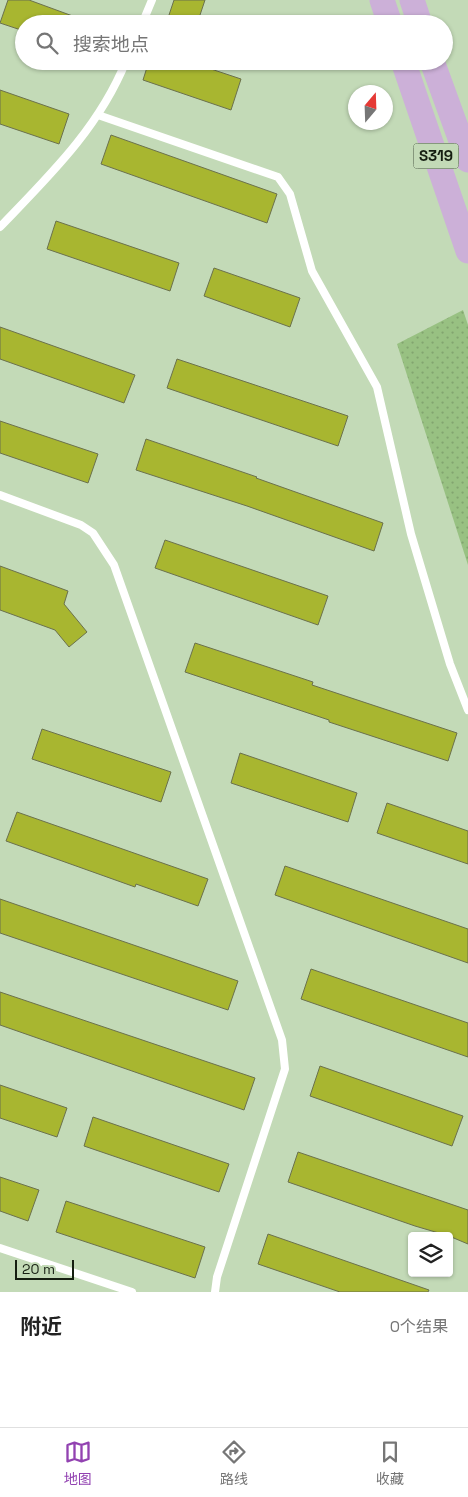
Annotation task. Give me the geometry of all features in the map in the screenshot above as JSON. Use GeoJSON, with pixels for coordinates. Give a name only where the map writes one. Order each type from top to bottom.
{"type":"FeatureCollection","features":[{"type":"Feature","properties":{"kind":"main road"},"geometry":{"type":"LineString","coordinates":[[382,0],[387,15]]}},
{"type":"Feature","properties":{"kind":"main road"},"geometry":{"type":"LineString","coordinates":[[412,0],[417,15]]}},
{"type":"Feature","properties":{"kind":"main road","name":"S319"},"geometry":{"type":"LineString","coordinates":[[406,70],[468,251]]}},
{"type":"Feature","properties":{"kind":"main road","name":"S319"},"geometry":{"type":"LineString","coordinates":[[435,70],[468,160]]}},
{"type":"Feature","properties":{"kind":"lane"},"geometry":{"type":"LineString","coordinates":[[146,15],[152,0]]}},
{"type":"Feature","properties":{"kind":"lane"},"geometry":{"type":"LineString","coordinates":[[0,227],[64,161],[98,115],[118,82],[123,70]]}},
{"type":"Feature","properties":{"kind":"lane"},"geometry":{"type":"LineString","coordinates":[[98,115],[278,177],[290,194],[312,271],[377,387],[411,534],[450,664],[468,710]]}},
{"type":"Feature","properties":{"kind":"lane"},"geometry":{"type":"LineString","coordinates":[[0,495],[81,525],[93,533],[114,564],[282,1040],[285,1069],[217,1277],[215,1292]]}},
{"type":"Feature","properties":{"kind":"lane"},"geometry":{"type":"LineString","coordinates":[[0,1248],[132,1292]]}},
{"type":"Feature","properties":{"kind":"green space"},"geometry":{"type":"Polygon","coordinates":[[[463,310],[468,325],[468,565],[397,344],[463,310]]]}},
{"type":"Feature","properties":{"kind":"building"},"geometry":{"type":"Polygon","coordinates":[[[8,0],[29,0],[70,15],[15,15],[15,28],[0,23],[8,0]]]}},
{"type":"Feature","properties":{"kind":"building"},"geometry":{"type":"Polygon","coordinates":[[[174,0],[205,0],[200,15],[169,15],[174,0]]]}},
{"type":"Feature","properties":{"kind":"building"},"geometry":{"type":"Polygon","coordinates":[[[146,70],[214,70],[241,79],[231,110],[143,80],[146,70]]]}},
{"type":"Feature","properties":{"kind":"building"},"geometry":{"type":"Polygon","coordinates":[[[0,90],[69,114],[59,144],[0,124],[0,90]]]}},
{"type":"Feature","properties":{"kind":"building"},"geometry":{"type":"Polygon","coordinates":[[[111,135],[277,194],[267,223],[101,164],[111,135]]]}},
{"type":"Feature","properties":{"kind":"building"},"geometry":{"type":"Polygon","coordinates":[[[56,221],[179,263],[170,291],[47,249],[56,221]]]}},
{"type":"Feature","properties":{"kind":"building"},"geometry":{"type":"Polygon","coordinates":[[[214,268],[300,298],[290,327],[204,296],[214,268]]]}},
{"type":"Feature","properties":{"kind":"building"},"geometry":{"type":"Polygon","coordinates":[[[0,327],[135,375],[124,403],[0,359],[0,327]]]}},
{"type":"Feature","properties":{"kind":"building"},"geometry":{"type":"Polygon","coordinates":[[[177,359],[348,416],[338,446],[167,388],[177,359]]]}},
{"type":"Feature","properties":{"kind":"building"},"geometry":{"type":"Polygon","coordinates":[[[0,421],[98,454],[88,483],[0,453],[0,421]]]}},
{"type":"Feature","properties":{"kind":"building"},"geometry":{"type":"Polygon","coordinates":[[[146,439],[383,523],[374,551],[247,506],[136,470],[146,439]]]}},
{"type":"Feature","properties":{"kind":"building"},"geometry":{"type":"Polygon","coordinates":[[[165,540],[328,596],[318,625],[155,568],[165,540]]]}},
{"type":"Feature","properties":{"kind":"building"},"geometry":{"type":"Polygon","coordinates":[[[0,566],[68,591],[64,604],[87,632],[69,647],[55,630],[0,610],[0,566]]]}},
{"type":"Feature","properties":{"kind":"building"},"geometry":{"type":"Polygon","coordinates":[[[195,643],[313,682],[312,685],[457,733],[448,761],[185,672],[195,643]]]}},
{"type":"Feature","properties":{"kind":"building"},"geometry":{"type":"Polygon","coordinates":[[[42,729],[171,772],[161,802],[32,759],[42,729]]]}},
{"type":"Feature","properties":{"kind":"building"},"geometry":{"type":"Polygon","coordinates":[[[240,753],[357,793],[348,822],[231,783],[240,753]]]}},
{"type":"Feature","properties":{"kind":"building"},"geometry":{"type":"Polygon","coordinates":[[[387,803],[468,831],[468,864],[377,833],[387,803]]]}},
{"type":"Feature","properties":{"kind":"building"},"geometry":{"type":"Polygon","coordinates":[[[17,812],[208,879],[198,906],[136,884],[135,887],[6,841],[17,812]]]}},
{"type":"Feature","properties":{"kind":"building"},"geometry":{"type":"Polygon","coordinates":[[[285,866],[468,929],[468,963],[275,895],[285,866]]]}},
{"type":"Feature","properties":{"kind":"building"},"geometry":{"type":"Polygon","coordinates":[[[0,899],[238,981],[228,1010],[0,933],[0,899]]]}},
{"type":"Feature","properties":{"kind":"building"},"geometry":{"type":"Polygon","coordinates":[[[311,969],[468,1023],[468,1057],[301,999],[311,969]]]}},
{"type":"Feature","properties":{"kind":"building"},"geometry":{"type":"Polygon","coordinates":[[[0,992],[255,1078],[244,1110],[0,1025],[0,992]]]}},
{"type":"Feature","properties":{"kind":"building"},"geometry":{"type":"Polygon","coordinates":[[[320,1066],[463,1116],[452,1146],[310,1096],[320,1066]]]}},
{"type":"Feature","properties":{"kind":"building"},"geometry":{"type":"Polygon","coordinates":[[[0,1085],[67,1108],[57,1137],[0,1118],[0,1085]]]}},
{"type":"Feature","properties":{"kind":"building"},"geometry":{"type":"Polygon","coordinates":[[[93,1117],[229,1164],[219,1192],[84,1146],[93,1117]]]}},
{"type":"Feature","properties":{"kind":"building"},"geometry":{"type":"Polygon","coordinates":[[[298,1152],[468,1210],[468,1244],[453,1238],[453,1232],[435,1232],[415,1226],[288,1182],[298,1152]]]}},
{"type":"Feature","properties":{"kind":"building"},"geometry":{"type":"Polygon","coordinates":[[[0,1177],[39,1190],[28,1221],[0,1211],[0,1177]]]}},
{"type":"Feature","properties":{"kind":"building"},"geometry":{"type":"Polygon","coordinates":[[[66,1201],[205,1247],[195,1278],[56,1232],[66,1201]]]}},
{"type":"Feature","properties":{"kind":"building"},"geometry":{"type":"Polygon","coordinates":[[[268,1234],[429,1290],[428,1292],[340,1292],[258,1264],[268,1234]]]}}]}
